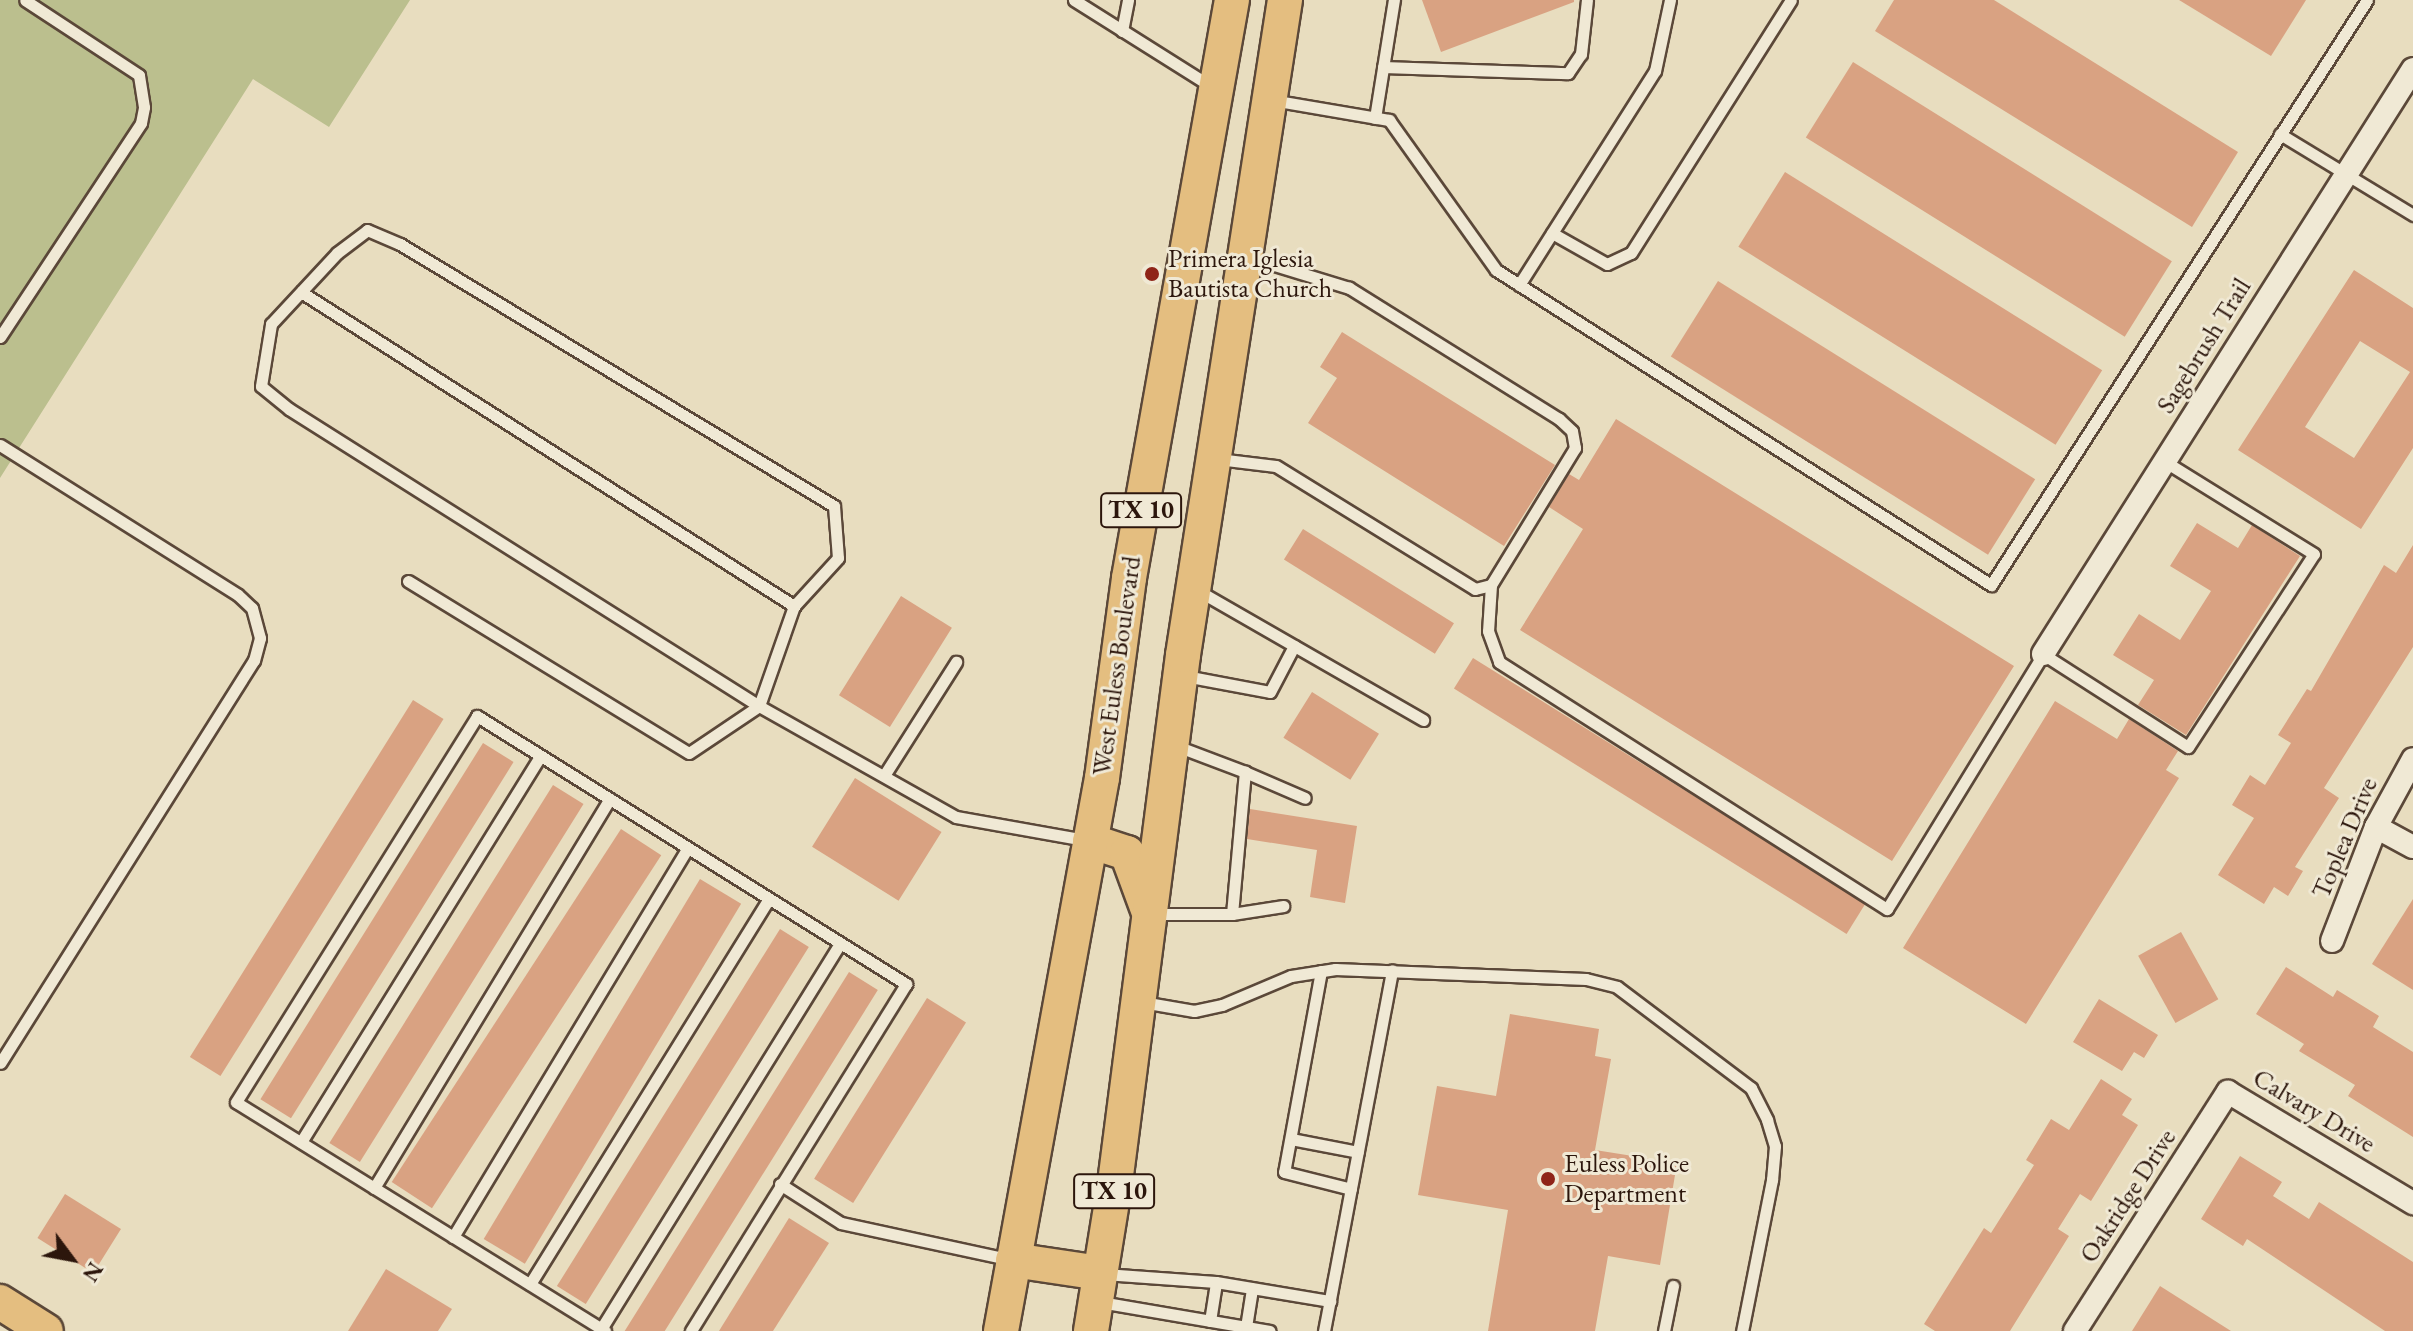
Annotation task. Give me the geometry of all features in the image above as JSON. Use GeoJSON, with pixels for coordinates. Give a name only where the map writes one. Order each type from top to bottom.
{"type":"FeatureCollection","features":[{"type":"Feature","properties":{"kind":"main road","name":"West Euless Boulevard"},"geometry":{"type":"LineString","coordinates":[[1001,1331],[1090,841],[1129,578],[1232,0]]}},
{"type":"Feature","properties":{"kind":"main road","name":"TX 10"},"geometry":{"type":"LineString","coordinates":[[1095,1302],[1180,675],[1285,0]]}},
{"type":"Feature","properties":{"kind":"main road"},"geometry":{"type":"LineString","coordinates":[[1090,841],[1127,853],[1149,914]]}},
{"type":"Feature","properties":{"kind":"main road"},"geometry":{"type":"LineString","coordinates":[[1013,1260],[1095,1302]]}},
{"type":"Feature","properties":{"kind":"main road"},"geometry":{"type":"LineString","coordinates":[[0,1302],[46,1331]]}},
{"type":"Feature","properties":{"kind":"street","name":"Sagebrush Trail"},"geometry":{"type":"LineString","coordinates":[[2043,654],[2413,69]]}},
{"type":"Feature","properties":{"kind":"street","name":"Toplea Drive"},"geometry":{"type":"LineString","coordinates":[[2332,941],[2376,827],[2413,759]]}},
{"type":"Feature","properties":{"kind":"street"},"geometry":{"type":"LineString","coordinates":[[2376,827],[2413,847]]}},
{"type":"Feature","properties":{"kind":"street","name":"Calvary Drive"},"geometry":{"type":"LineString","coordinates":[[2228,1092],[2413,1203]]}},
{"type":"Feature","properties":{"kind":"street","name":"Oakridge Drive"},"geometry":{"type":"LineString","coordinates":[[2075,1331],[2228,1092]]}},
{"type":"Feature","properties":{"kind":"lane"},"geometry":{"type":"LineString","coordinates":[[0,337],[141,123],[144,107],[139,75],[25,0]]}},
{"type":"Feature","properties":{"kind":"lane"},"geometry":{"type":"LineString","coordinates":[[1074,0],[1216,90]]}},
{"type":"Feature","properties":{"kind":"lane"},"geometry":{"type":"LineString","coordinates":[[1122,31],[1128,0]]}},
{"type":"Feature","properties":{"kind":"lane"},"geometry":{"type":"LineString","coordinates":[[1375,118],[1394,0]]}},
{"type":"Feature","properties":{"kind":"lane"},"geometry":{"type":"LineString","coordinates":[[1383,67],[1568,73],[1581,54],[1587,0]]}},
{"type":"Feature","properties":{"kind":"lane"},"geometry":{"type":"LineString","coordinates":[[1519,285],[1655,71],[1670,0]]}},
{"type":"Feature","properties":{"kind":"lane"},"geometry":{"type":"LineString","coordinates":[[1552,233],[1607,264],[1631,253],[1791,0]]}},
{"type":"Feature","properties":{"kind":"lane"},"geometry":{"type":"LineString","coordinates":[[1268,99],[1389,120],[1496,270],[1991,585],[2367,0]]}},
{"type":"Feature","properties":{"kind":"lane"},"geometry":{"type":"LineString","coordinates":[[2280,134],[2413,215]]}},
{"type":"Feature","properties":{"kind":"lane"},"geometry":{"type":"LineString","coordinates":[[408,581],[689,753],[759,706],[794,606],[838,558],[834,506],[400,244],[367,230],[337,253],[271,324],[261,386],[289,409],[759,706],[885,774],[956,817],[1090,841]]}},
{"type":"Feature","properties":{"kind":"lane"},"geometry":{"type":"LineString","coordinates":[[1244,255],[1349,288],[1572,431],[1575,448],[1491,585],[1488,631],[1499,662],[1887,909],[2043,654],[2188,747],[2314,554],[2164,461]]}},
{"type":"Feature","properties":{"kind":"lane"},"geometry":{"type":"LineString","coordinates":[[301,292],[794,606]]}},
{"type":"Feature","properties":{"kind":"lane"},"geometry":{"type":"LineString","coordinates":[[0,445],[238,595],[252,608],[260,638],[254,660],[0,1063]]}},
{"type":"Feature","properties":{"kind":"lane"},"geometry":{"type":"LineString","coordinates":[[1213,459],[1276,466],[1462,584],[1475,589],[1491,585]]}},
{"type":"Feature","properties":{"kind":"lane"},"geometry":{"type":"LineString","coordinates":[[1193,587],[1423,720]]}},
{"type":"Feature","properties":{"kind":"lane"},"geometry":{"type":"LineString","coordinates":[[1180,675],[1270,692],[1294,646]]}},
{"type":"Feature","properties":{"kind":"lane"},"geometry":{"type":"LineString","coordinates":[[885,774],[956,662]]}},
{"type":"Feature","properties":{"kind":"lane"},"geometry":{"type":"LineString","coordinates":[[691,1331],[906,984],[477,716],[236,1102],[603,1330],[840,943]]}},
{"type":"Feature","properties":{"kind":"lane"},"geometry":{"type":"LineString","coordinates":[[1171,744],[1305,798]]}},
{"type":"Feature","properties":{"kind":"lane"},"geometry":{"type":"LineString","coordinates":[[301,1142],[540,756]]}},
{"type":"Feature","properties":{"kind":"lane"},"geometry":{"type":"LineString","coordinates":[[1232,914],[1245,772]]}},
{"type":"Feature","properties":{"kind":"lane"},"geometry":{"type":"LineString","coordinates":[[374,1188],[610,799]]}},
{"type":"Feature","properties":{"kind":"lane"},"geometry":{"type":"LineString","coordinates":[[453,1237],[688,848]]}},
{"type":"Feature","properties":{"kind":"lane"},"geometry":{"type":"LineString","coordinates":[[530,1284],[769,899]]}},
{"type":"Feature","properties":{"kind":"lane"},"geometry":{"type":"LineString","coordinates":[[1149,914],[1232,914],[1283,906]]}},
{"type":"Feature","properties":{"kind":"lane"},"geometry":{"type":"LineString","coordinates":[[1138,1001],[1194,1011],[1222,1005],[1291,976],[1321,971],[1392,970],[1586,979],[1617,987],[1751,1088],[1775,1146],[1742,1331]]}},
{"type":"Feature","properties":{"kind":"lane"},"geometry":{"type":"LineString","coordinates":[[1324,1331],[1392,970]]}},
{"type":"Feature","properties":{"kind":"lane"},"geometry":{"type":"LineString","coordinates":[[1321,971],[1284,1172],[1289,1176],[1351,1189]]}},
{"type":"Feature","properties":{"kind":"lane"},"geometry":{"type":"LineString","coordinates":[[1291,1139],[1358,1152]]}},
{"type":"Feature","properties":{"kind":"lane"},"geometry":{"type":"LineString","coordinates":[[780,1184],[841,1223],[1013,1260]]}},
{"type":"Feature","properties":{"kind":"lane"},"geometry":{"type":"LineString","coordinates":[[1210,1321],[1216,1282]]}},
{"type":"Feature","properties":{"kind":"lane"},"geometry":{"type":"LineString","coordinates":[[1095,1302],[1216,1282],[1330,1301]]}},
{"type":"Feature","properties":{"kind":"lane"},"geometry":{"type":"LineString","coordinates":[[1664,1331],[1673,1286]]}},
{"type":"Feature","properties":{"kind":"lane"},"geometry":{"type":"LineString","coordinates":[[1246,1327],[1252,1288]]}},
{"type":"Feature","properties":{"kind":"lane"},"geometry":{"type":"LineString","coordinates":[[1095,1302],[1270,1331]]}},
{"type":"Feature","properties":{"kind":"green space"},"geometry":{"type":"Polygon","coordinates":[[[0,0],[410,0],[329,127],[253,79],[0,478],[0,0]]]}},
{"type":"Feature","properties":{"kind":"building"},"geometry":{"type":"Polygon","coordinates":[[[1422,0],[1574,0],[1574,2],[1441,52],[1422,0]]]}},
{"type":"Feature","properties":{"kind":"building"},"geometry":{"type":"Polygon","coordinates":[[[1894,0],[1994,0],[2238,152],[2192,227],[1875,31],[1894,0]]]}},
{"type":"Feature","properties":{"kind":"building"},"geometry":{"type":"Polygon","coordinates":[[[2179,0],[2306,0],[2271,56],[2179,0]]]}},
{"type":"Feature","properties":{"kind":"building"},"geometry":{"type":"Polygon","coordinates":[[[1853,62],[2172,261],[2125,337],[1806,137],[1853,62]]]}},
{"type":"Feature","properties":{"kind":"building"},"geometry":{"type":"Polygon","coordinates":[[[1785,172],[2102,370],[2056,445],[1738,247],[1785,172]]]}},
{"type":"Feature","properties":{"kind":"building"},"geometry":{"type":"Polygon","coordinates":[[[2354,270],[2413,308],[2413,448],[2361,529],[2238,450],[2354,270]],[[2360,341],[2305,427],[2354,458],[2410,372],[2360,341]]]}},
{"type":"Feature","properties":{"kind":"building"},"geometry":{"type":"Polygon","coordinates":[[[1718,281],[2035,479],[1988,555],[1671,356],[1718,281]]]}},
{"type":"Feature","properties":{"kind":"building"},"geometry":{"type":"Polygon","coordinates":[[[1342,332],[1555,465],[1504,546],[1308,423],[1337,378],[1320,367],[1342,332]]]}},
{"type":"Feature","properties":{"kind":"building"},"geometry":{"type":"Polygon","coordinates":[[[1616,419],[2014,666],[1892,861],[1520,630],[1583,529],[1549,507],[1569,474],[1579,480],[1616,419]]]}},
{"type":"Feature","properties":{"kind":"building"},"geometry":{"type":"Polygon","coordinates":[[[2197,523],[2238,548],[2252,525],[2300,556],[2186,735],[2138,705],[2154,680],[2113,655],[2139,614],[2180,640],[2211,591],[2170,566],[2197,523]]]}},
{"type":"Feature","properties":{"kind":"building"},"geometry":{"type":"Polygon","coordinates":[[[1303,529],[1454,623],[1435,654],[1284,560],[1303,529]]]}},
{"type":"Feature","properties":{"kind":"building"},"geometry":{"type":"Polygon","coordinates":[[[2413,545],[2413,647],[2324,788],[2339,798],[2295,867],[2303,871],[2288,896],[2274,887],[2264,904],[2218,875],[2254,818],[2232,805],[2250,775],[2265,785],[2291,743],[2278,735],[2307,689],[2311,691],[2384,565],[2396,573],[2413,545]]]}},
{"type":"Feature","properties":{"kind":"building"},"geometry":{"type":"Polygon","coordinates":[[[901,596],[952,628],[890,727],[839,695],[901,596]]]}},
{"type":"Feature","properties":{"kind":"building"},"geometry":{"type":"Polygon","coordinates":[[[1473,658],[1866,903],[1847,934],[1454,689],[1473,658]]]}},
{"type":"Feature","properties":{"kind":"building"},"geometry":{"type":"Polygon","coordinates":[[[1312,692],[1379,734],[1350,780],[1283,738],[1312,692]]]}},
{"type":"Feature","properties":{"kind":"building"},"geometry":{"type":"Polygon","coordinates":[[[413,700],[444,719],[220,1076],[190,1057],[413,700]]]}},
{"type":"Feature","properties":{"kind":"building"},"geometry":{"type":"Polygon","coordinates":[[[2055,701],[2117,739],[2129,719],[2178,751],[2166,770],[2179,778],[2026,1024],[1903,948],[2055,701]]]}},
{"type":"Feature","properties":{"kind":"building"},"geometry":{"type":"Polygon","coordinates":[[[483,743],[514,762],[291,1118],[260,1099],[483,743]]]}},
{"type":"Feature","properties":{"kind":"building"},"geometry":{"type":"Polygon","coordinates":[[[855,778],[942,832],[899,901],[812,847],[855,778]]]}},
{"type":"Feature","properties":{"kind":"building"},"geometry":{"type":"Polygon","coordinates":[[[553,785],[584,804],[360,1162],[329,1143],[553,785]]]}},
{"type":"Feature","properties":{"kind":"building"},"geometry":{"type":"Polygon","coordinates":[[[1250,809],[1357,826],[1345,903],[1310,897],[1317,850],[1247,839],[1250,809]]]}},
{"type":"Feature","properties":{"kind":"building"},"geometry":{"type":"Polygon","coordinates":[[[621,829],[661,855],[432,1208],[392,1182],[621,829]]]}},
{"type":"Feature","properties":{"kind":"building"},"geometry":{"type":"Polygon","coordinates":[[[700,879],[741,904],[525,1264],[484,1239],[700,879]]]}},
{"type":"Feature","properties":{"kind":"building"},"geometry":{"type":"Polygon","coordinates":[[[2413,899],[2413,990],[2372,964],[2413,899]]]}},
{"type":"Feature","properties":{"kind":"building"},"geometry":{"type":"Polygon","coordinates":[[[780,929],[809,947],[586,1304],[557,1286],[780,929]]]}},
{"type":"Feature","properties":{"kind":"building"},"geometry":{"type":"Polygon","coordinates":[[[2181,932],[2218,999],[2175,1023],[2138,956],[2181,932]]]}},
{"type":"Feature","properties":{"kind":"building"},"geometry":{"type":"Polygon","coordinates":[[[2286,967],[2333,997],[2337,990],[2379,1016],[2373,1027],[2413,1052],[2413,1137],[2348,1096],[2355,1085],[2299,1051],[2304,1044],[2256,1014],[2286,967]]]}},
{"type":"Feature","properties":{"kind":"building"},"geometry":{"type":"Polygon","coordinates":[[[849,972],[878,990],[665,1331],[625,1331],[849,972]]]}},
{"type":"Feature","properties":{"kind":"building"},"geometry":{"type":"Polygon","coordinates":[[[927,998],[966,1022],[853,1203],[814,1179],[927,998]]]}},
{"type":"Feature","properties":{"kind":"building"},"geometry":{"type":"Polygon","coordinates":[[[2099,999],[2158,1035],[2144,1058],[2134,1052],[2122,1071],[2073,1042],[2099,999]]]}},
{"type":"Feature","properties":{"kind":"building","name":"Euless Police Department"},"geometry":{"type":"Polygon","coordinates":[[[1510,1014],[1599,1029],[1595,1056],[1611,1059],[1595,1150],[1677,1163],[1660,1265],[1608,1256],[1595,1331],[1488,1331],[1508,1210],[1418,1195],[1437,1086],[1496,1096],[1510,1014]]]}},
{"type":"Feature","properties":{"kind":"building"},"geometry":{"type":"Polygon","coordinates":[[[2101,1079],[2132,1099],[2122,1115],[2138,1125],[2091,1201],[2080,1194],[2058,1229],[2069,1236],[2010,1331],[1935,1331],[1924,1324],[1984,1228],[1991,1233],[2034,1165],[2026,1160],[2051,1119],[2069,1130],[2101,1079]]]}},
{"type":"Feature","properties":{"kind":"building"},"geometry":{"type":"Polygon","coordinates":[[[2240,1156],[2282,1182],[2273,1196],[2309,1219],[2319,1202],[2413,1262],[2413,1331],[2385,1331],[2247,1239],[2243,1246],[2201,1219],[2240,1156]]]}},
{"type":"Feature","properties":{"kind":"building"},"geometry":{"type":"Polygon","coordinates":[[[65,1194],[121,1229],[93,1273],[37,1238],[65,1194]]]}},
{"type":"Feature","properties":{"kind":"building"},"geometry":{"type":"Polygon","coordinates":[[[789,1218],[829,1243],[773,1331],[719,1331],[789,1218]]]}},
{"type":"Feature","properties":{"kind":"building"},"geometry":{"type":"Polygon","coordinates":[[[386,1269],[452,1309],[438,1331],[348,1331],[386,1269]]]}},
{"type":"Feature","properties":{"kind":"building"},"geometry":{"type":"Polygon","coordinates":[[[2160,1286],[2231,1331],[2132,1331],[2160,1286]]]}},
{"type":"Feature","properties":{"kind":"place","name":"Primera Iglesia Bautista Church"},"geometry":{"type":"Point","coordinates":[1152,274]}},
{"type":"Feature","properties":{"kind":"place","name":"Euless Police Department"},"geometry":{"type":"Point","coordinates":[1548,1179]}}]}
